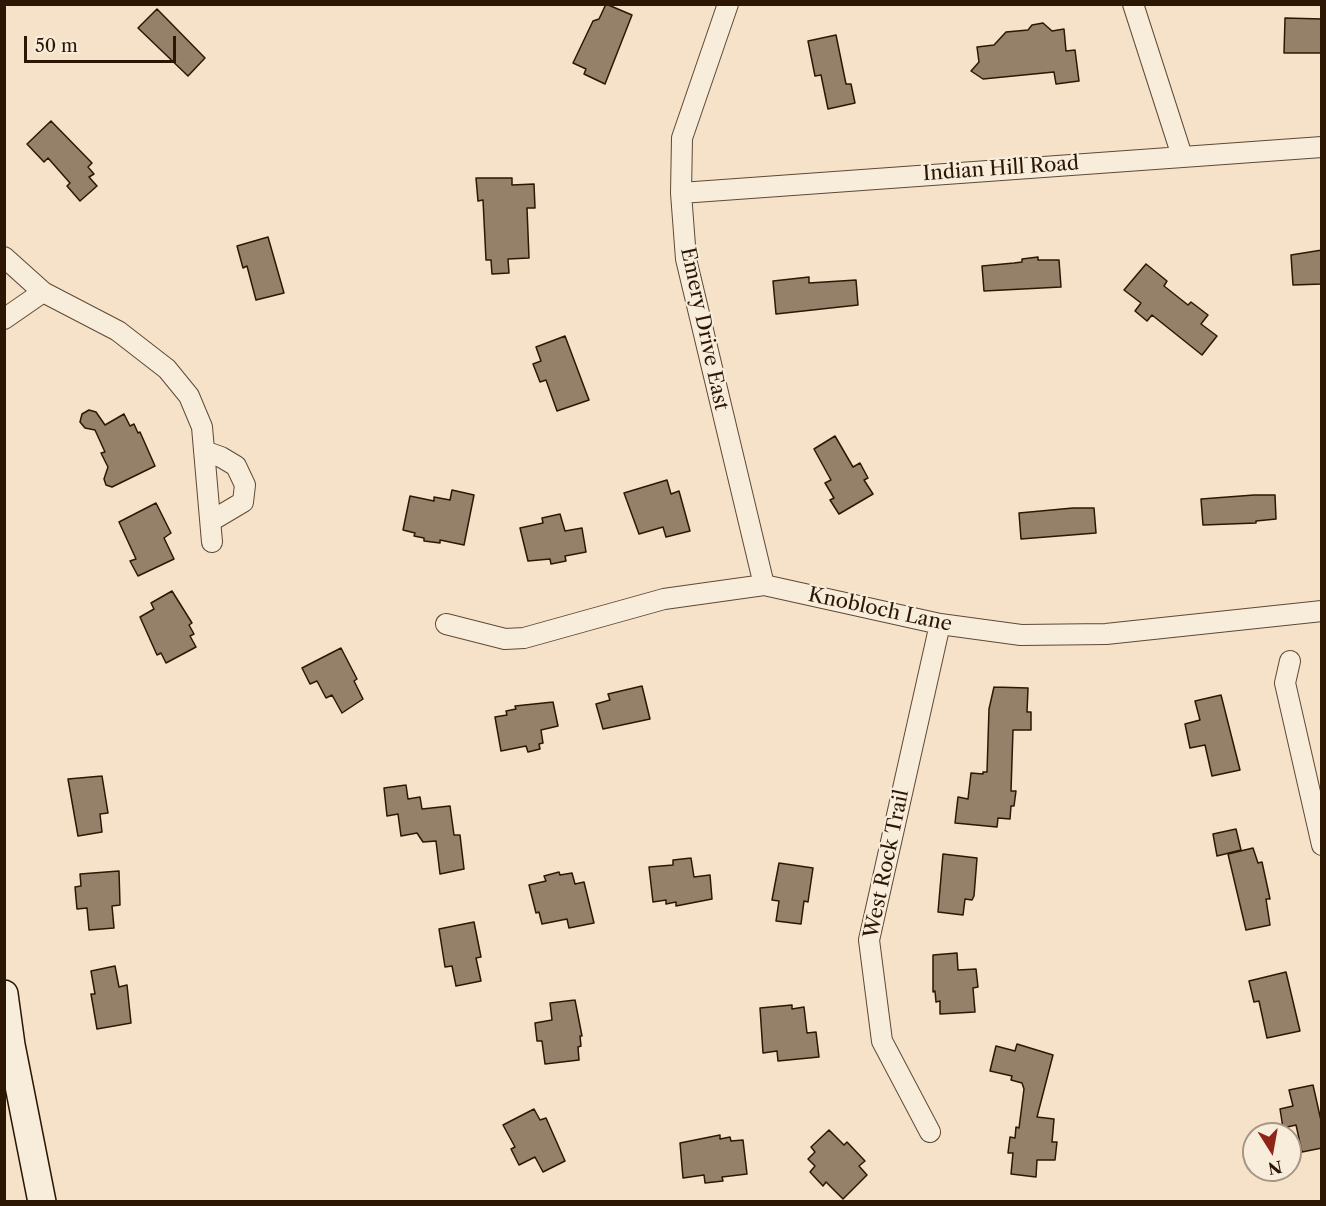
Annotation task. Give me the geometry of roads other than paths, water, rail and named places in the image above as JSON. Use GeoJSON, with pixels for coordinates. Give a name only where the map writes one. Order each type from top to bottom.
{"type":"FeatureCollection","features":[{"type":"Feature","properties":{"kind":"main road"},"geometry":{"type":"LineString","coordinates":[[4,994],[11,1045],[42,1202]]}},
{"type":"Feature","properties":{"kind":"street","name":"Emery Drive East"},"geometry":{"type":"LineString","coordinates":[[728,4],[682,138],[681,193],[686,259],[764,585]]}},
{"type":"Feature","properties":{"kind":"street"},"geometry":{"type":"LineString","coordinates":[[1133,4],[1182,156]]}},
{"type":"Feature","properties":{"kind":"street","name":"Indian Hill Road"},"geometry":{"type":"LineString","coordinates":[[681,193],[1322,147]]}},
{"type":"Feature","properties":{"kind":"street"},"geometry":{"type":"LineString","coordinates":[[4,257],[43,292],[118,331],[167,369],[189,396],[202,428],[213,542]]}},
{"type":"Feature","properties":{"kind":"street"},"geometry":{"type":"LineString","coordinates":[[4,319],[43,292]]}},
{"type":"Feature","properties":{"kind":"street"},"geometry":{"type":"LineString","coordinates":[[204,451],[236,466],[245,485],[243,502],[210,521]]}},
{"type":"Feature","properties":{"kind":"street","name":"Knobloch Lane"},"geometry":{"type":"LineString","coordinates":[[446,624],[505,639],[524,638],[664,599],[764,585],[940,624],[1021,635],[1106,634],[1322,611]]}},
{"type":"Feature","properties":{"kind":"street","name":"West Rock Trail"},"geometry":{"type":"LineString","coordinates":[[930,1132],[882,1041],[869,939],[940,624]]}},
{"type":"Feature","properties":{"kind":"street"},"geometry":{"type":"LineString","coordinates":[[1290,660],[1286,683],[1322,845]]}}]}
